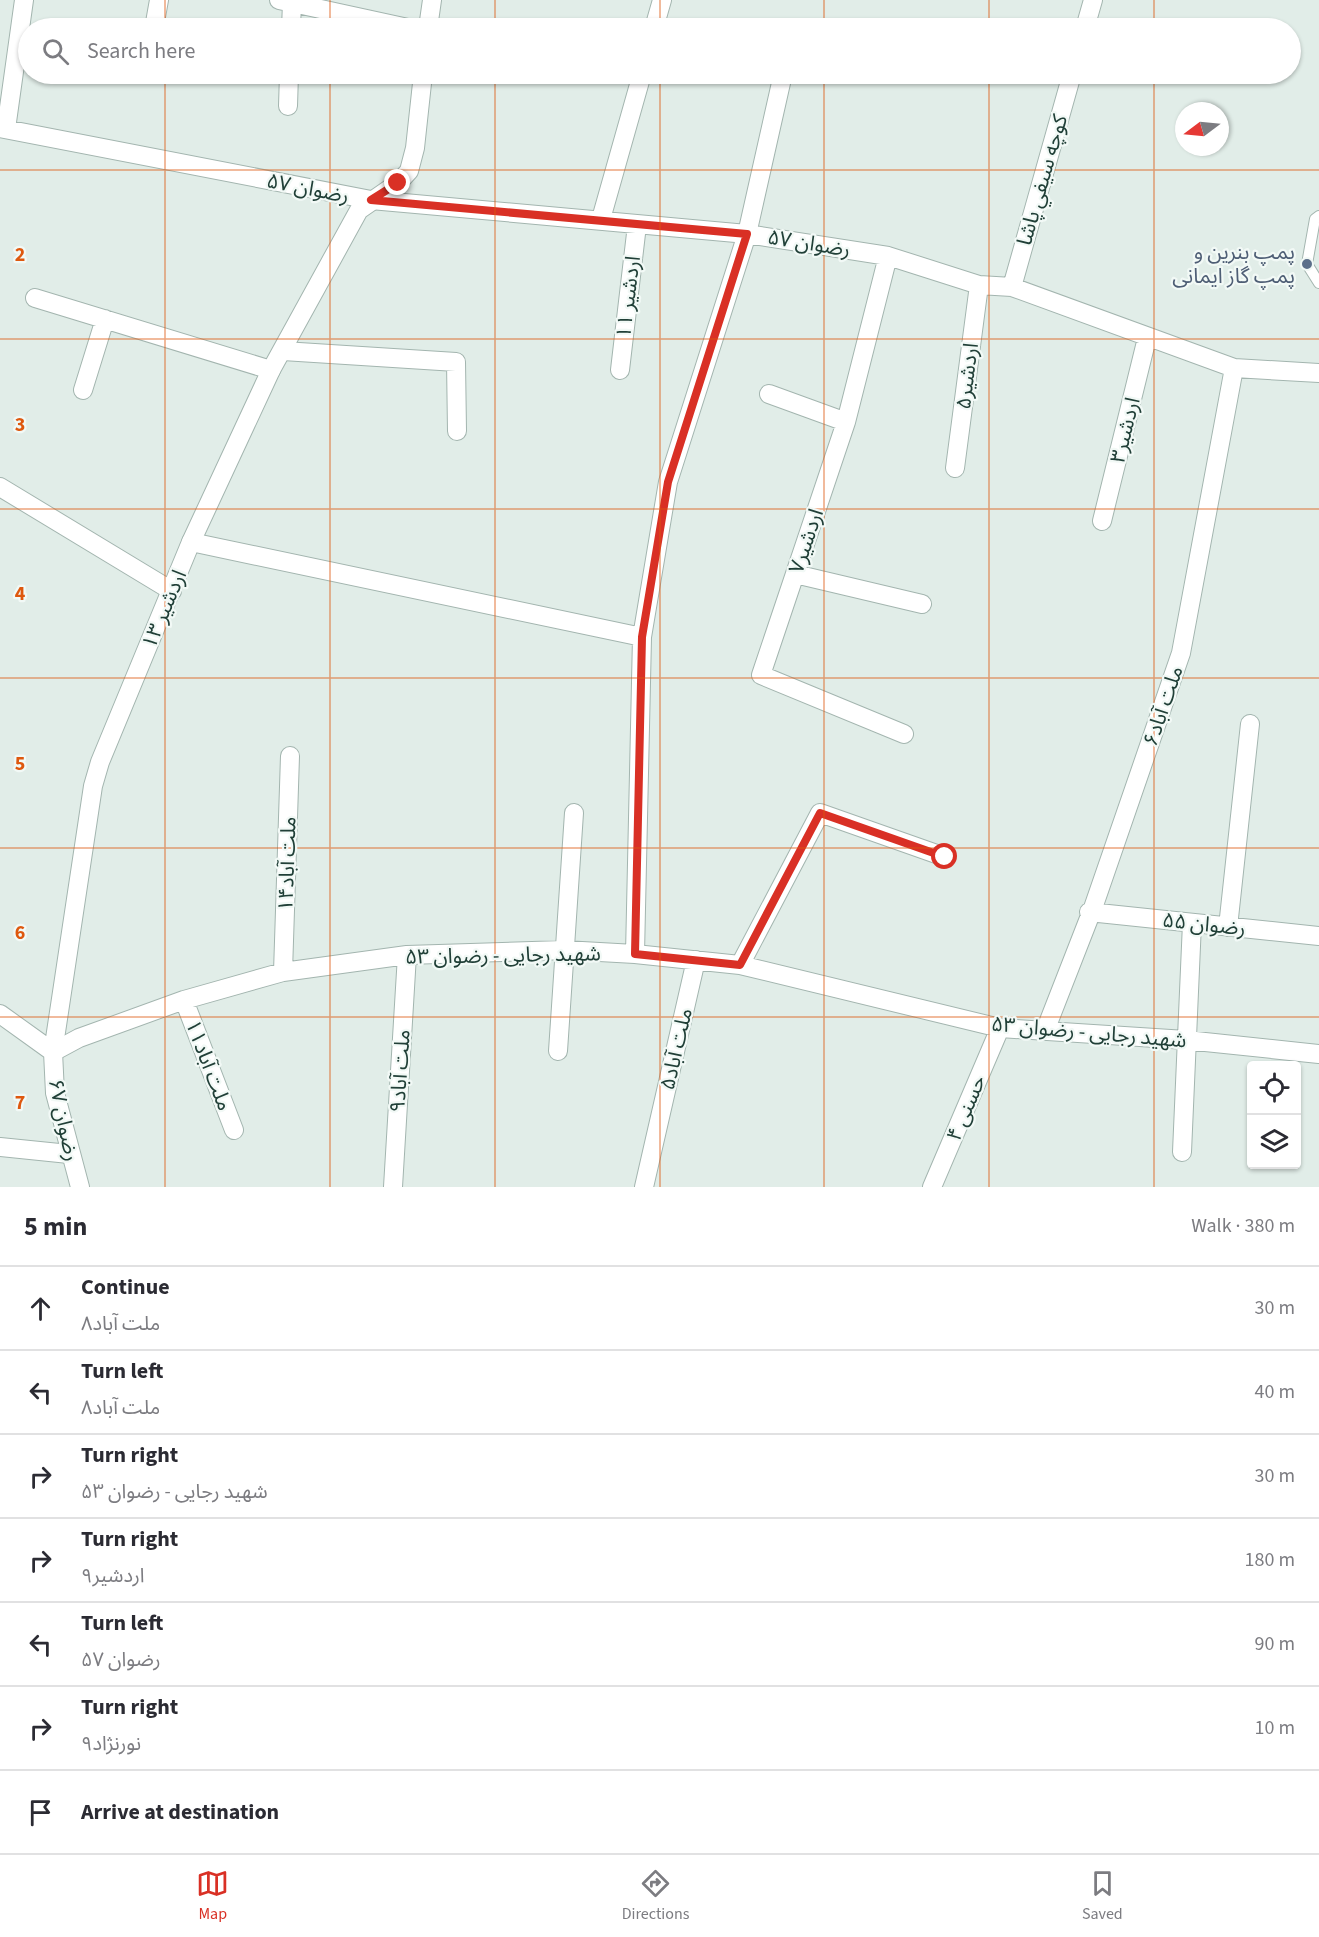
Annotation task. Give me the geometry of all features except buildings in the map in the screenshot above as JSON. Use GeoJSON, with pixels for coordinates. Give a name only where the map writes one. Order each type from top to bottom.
{"type":"FeatureCollection","features":[{"type":"Feature","properties":{"kind":"street"},"geometry":{"type":"LineString","coordinates":[[21,18],[24,0]]}},
{"type":"Feature","properties":{"kind":"street"},"geometry":{"type":"LineString","coordinates":[[156,18],[159,0]]}},
{"type":"Feature","properties":{"kind":"street"},"geometry":{"type":"LineString","coordinates":[[429,18],[432,0]]}},
{"type":"Feature","properties":{"kind":"street"},"geometry":{"type":"LineString","coordinates":[[657,18],[662,0]]}},
{"type":"Feature","properties":{"kind":"street"},"geometry":{"type":"LineString","coordinates":[[1088,18],[1093,0]]}},
{"type":"Feature","properties":{"kind":"street"},"geometry":{"type":"LineString","coordinates":[[289,18],[285,1],[362,18]]}},
{"type":"Feature","properties":{"kind":"street"},"geometry":{"type":"LineString","coordinates":[[3,128],[18,37]]}},
{"type":"Feature","properties":{"kind":"street"},"geometry":{"type":"LineString","coordinates":[[288,106],[289,84]]}},
{"type":"Feature","properties":{"kind":"street","name":"اردشیر ۱۳"},"geometry":{"type":"LineString","coordinates":[[53,1052],[93,786],[100,762],[191,542],[271,370],[359,210],[398,183],[409,171],[416,148],[422,84]]}},
{"type":"Feature","properties":{"kind":"street"},"geometry":{"type":"LineString","coordinates":[[601,219],[639,84]]}},
{"type":"Feature","properties":{"kind":"street"},"geometry":{"type":"LineString","coordinates":[[635,954],[642,637],[668,482],[747,234],[781,84]]}},
{"type":"Feature","properties":{"kind":"street","name":"كوچه سيفي پاشا"},"geometry":{"type":"LineString","coordinates":[[1012,287],[1069,84]]}},
{"type":"Feature","properties":{"kind":"street","name":"رضوان ۵۷"},"geometry":{"type":"LineString","coordinates":[[3,128],[371,200],[747,234],[888,256],[979,285],[1012,287],[1234,368],[1319,373]]}},
{"type":"Feature","properties":{"kind":"street","name":"اردشیر ۱۱"},"geometry":{"type":"LineString","coordinates":[[620,370],[637,225]]}},
{"type":"Feature","properties":{"kind":"street","name":"اردشیر۷"},"geometry":{"type":"LineString","coordinates":[[888,256],[846,422],[761,675],[904,734]]}},
{"type":"Feature","properties":{"kind":"street","name":"اردشیر۵"},"geometry":{"type":"LineString","coordinates":[[955,468],[979,285]]}},
{"type":"Feature","properties":{"kind":"street"},"geometry":{"type":"LineString","coordinates":[[35,298],[271,370]]}},
{"type":"Feature","properties":{"kind":"street"},"geometry":{"type":"LineString","coordinates":[[83,390],[105,319]]}},
{"type":"Feature","properties":{"kind":"street","name":"اردشیر۳"},"geometry":{"type":"LineString","coordinates":[[1102,521],[1147,338]]}},
{"type":"Feature","properties":{"kind":"street"},"geometry":{"type":"LineString","coordinates":[[283,351],[456,362],[457,431]]}},
{"type":"Feature","properties":{"kind":"street","name":"ملت آباد۶"},"geometry":{"type":"LineString","coordinates":[[1045,1031],[1181,653],[1234,368]]}},
{"type":"Feature","properties":{"kind":"street"},"geometry":{"type":"LineString","coordinates":[[769,394],[846,422]]}},
{"type":"Feature","properties":{"kind":"street"},"geometry":{"type":"LineString","coordinates":[[0,487],[172,591]]}},
{"type":"Feature","properties":{"kind":"street"},"geometry":{"type":"LineString","coordinates":[[191,542],[642,637]]}},
{"type":"Feature","properties":{"kind":"street"},"geometry":{"type":"LineString","coordinates":[[795,574],[922,604]]}},
{"type":"Feature","properties":{"kind":"street"},"geometry":{"type":"LineString","coordinates":[[1228,927],[1250,724]]}},
{"type":"Feature","properties":{"kind":"street","name":"ملت آباد۱۴"},"geometry":{"type":"LineString","coordinates":[[283,972],[290,756]]}},
{"type":"Feature","properties":{"kind":"street"},"geometry":{"type":"LineString","coordinates":[[558,1051],[574,813]]}},
{"type":"Feature","properties":{"kind":"street"},"geometry":{"type":"LineString","coordinates":[[740,965],[820,813],[945,857]]}},
{"type":"Feature","properties":{"kind":"street","name":"رضوان ۵۵"},"geometry":{"type":"LineString","coordinates":[[1089,912],[1319,936]]}},
{"type":"Feature","properties":{"kind":"street"},"geometry":{"type":"LineString","coordinates":[[1182,1152],[1192,923]]}},
{"type":"Feature","properties":{"kind":"street","name":"شهید رجایی - رضوان ۵۳"},"geometry":{"type":"LineString","coordinates":[[53,1052],[79,1038],[184,1000],[283,972],[407,955],[564,950],[635,954],[740,965],[1000,1028],[1186,1040],[1319,1054]]}},
{"type":"Feature","properties":{"kind":"street","name":"ملت آباد۹"},"geometry":{"type":"LineString","coordinates":[[393,1187],[407,955]]}},
{"type":"Feature","properties":{"kind":"street","name":"ملت آباد۵"},"geometry":{"type":"LineString","coordinates":[[644,1187],[696,960]]}},
{"type":"Feature","properties":{"kind":"street","name":"ملت آباد۱۱"},"geometry":{"type":"LineString","coordinates":[[184,1000],[234,1130]]}},
{"type":"Feature","properties":{"kind":"street"},"geometry":{"type":"LineString","coordinates":[[0,1014],[53,1052]]}},
{"type":"Feature","properties":{"kind":"street","name":"حسنی ۴"},"geometry":{"type":"LineString","coordinates":[[932,1187],[1000,1028]]}},
{"type":"Feature","properties":{"kind":"street","name":"رضوان ۶۷"},"geometry":{"type":"LineString","coordinates":[[53,1052],[54,1086],[69,1154],[80,1187]]}},
{"type":"Feature","properties":{"kind":"street"},"geometry":{"type":"LineString","coordinates":[[0,1147],[69,1154]]}},
{"type":"Feature","properties":{"kind":"lane"},"geometry":{"type":"LineString","coordinates":[[1319,216],[1315,219],[1307,264],[1319,283]]}},
{"type":"Feature","properties":{"kind":"place","name":"پمپ بنرین و پمپ گاز ایمانی"},"geometry":{"type":"Point","coordinates":[1307,264]}},
{"type":"Feature","properties":{"kind":"route"},"geometry":{"type":"LineString","coordinates":[[398,183],[371,200],[747,234],[668,482],[642,637],[635,954],[740,965],[820,813],[945,857]]}}]}
